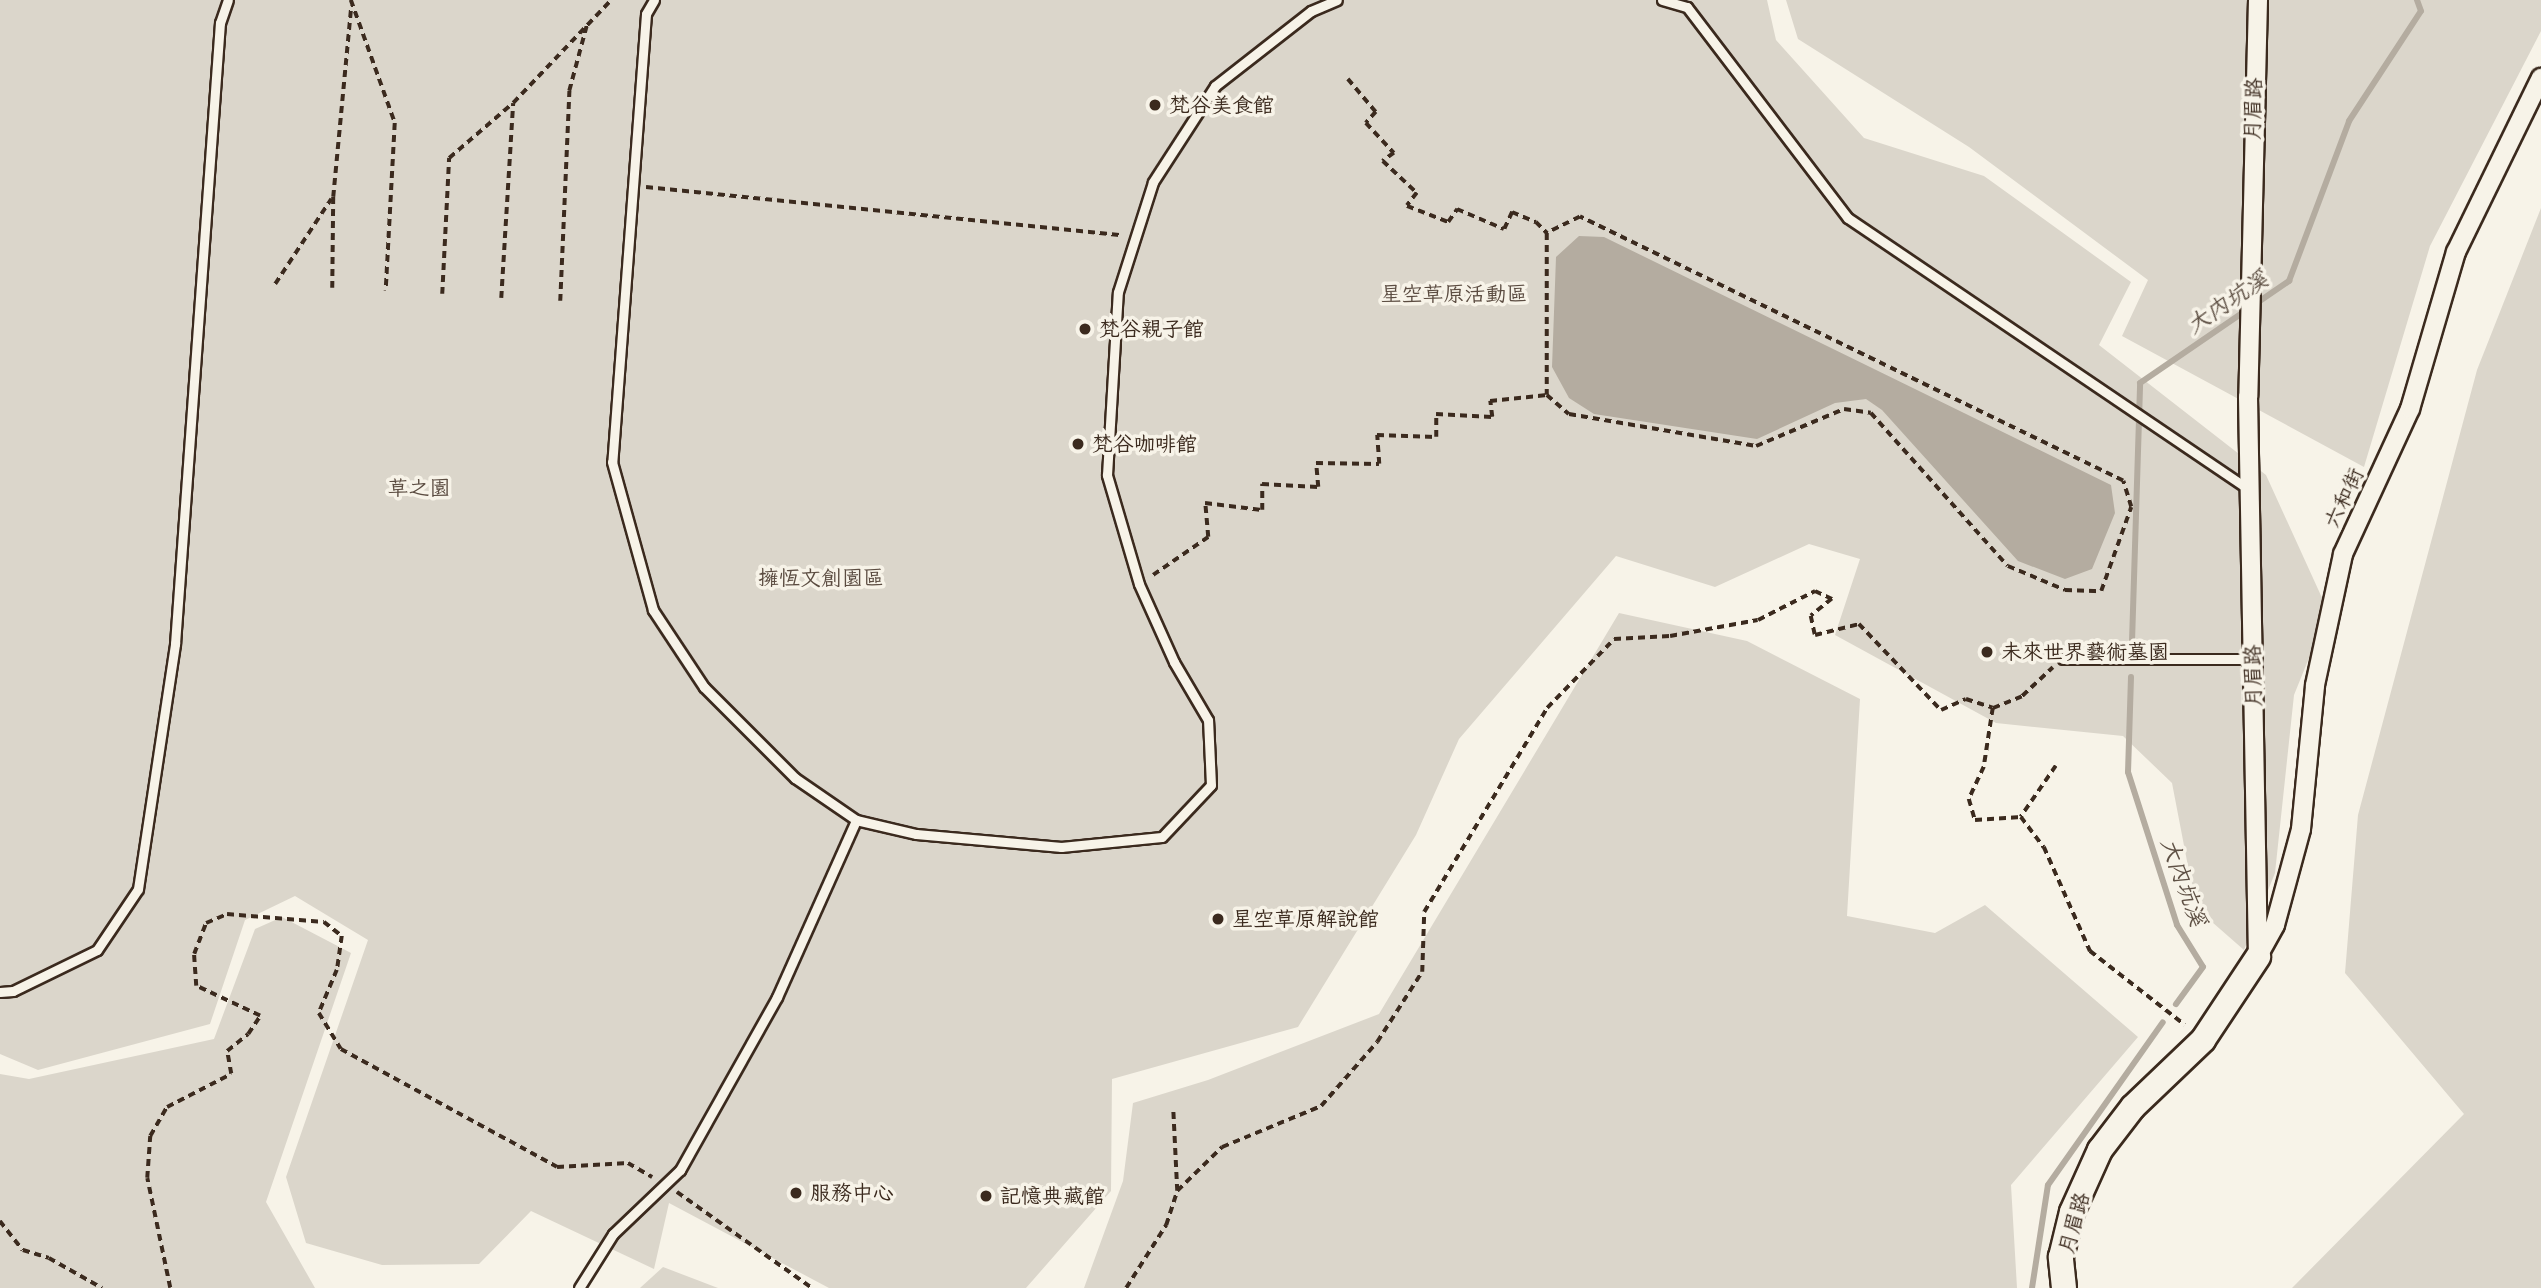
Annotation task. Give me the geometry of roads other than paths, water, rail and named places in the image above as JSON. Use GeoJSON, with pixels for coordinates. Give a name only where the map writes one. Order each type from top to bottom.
{"type":"FeatureCollection","features":[{"type":"Feature","properties":{"kind":"street","name":"月眉路"},"geometry":{"type":"LineString","coordinates":[[2064,1288],[2061,1257],[2073,1212],[2100,1150],[2133,1107],[2203,1040],[2258,957],[2248,397],[2258,0]]}},
{"type":"Feature","properties":{"kind":"street","name":"六和街"},"geometry":{"type":"LineString","coordinates":[[2258,957],[2275,925],[2301,829],[2315,685],[2343,554],[2410,409],[2456,252],[2541,78]]}},
{"type":"Feature","properties":{"kind":"lane"},"geometry":{"type":"LineString","coordinates":[[0,992],[13,991],[97,950],[138,889],[175,644],[220,23],[228,0]]}},
{"type":"Feature","properties":{"kind":"lane"},"geometry":{"type":"LineString","coordinates":[[654,0],[646,14],[612,462],[653,610],[704,687],[795,778],[856,820],[916,834],[1061,847],[1162,837],[1211,785],[1208,720],[1174,662],[1139,584],[1107,475],[1118,292],[1132,236],[1153,182],[1215,86],[1311,11],[1337,0]]}},
{"type":"Feature","properties":{"kind":"lane"},"geometry":{"type":"LineString","coordinates":[[1662,0],[1687,7],[1847,218],[2250,490]]}},
{"type":"Feature","properties":{"kind":"lane"},"geometry":{"type":"LineString","coordinates":[[2063,659],[2253,659]]}},
{"type":"Feature","properties":{"kind":"lane"},"geometry":{"type":"LineString","coordinates":[[579,1288],[613,1234],[680,1170],[777,997],[856,820]]}},
{"type":"Feature","properties":{"kind":"waterway","name":"大內坑溪"},"geometry":{"type":"LineString","coordinates":[[2132,642],[2140,383],[2289,281],[2349,121],[2421,11],[2417,0]]}},
{"type":"Feature","properties":{"kind":"waterway","name":"大內坑溪"},"geometry":{"type":"LineString","coordinates":[[2131,677],[2128,772],[2177,925],[2203,967],[2176,1004]]}},
{"type":"Feature","properties":{"kind":"waterway","name":"大內坑溪"},"geometry":{"type":"LineString","coordinates":[[2032,1288],[2048,1185],[2163,1022]]}},
{"type":"Feature","properties":{"kind":"place","name":"梵谷美食館"},"geometry":{"type":"Point","coordinates":[1155,105]}},
{"type":"Feature","properties":{"kind":"place","name":"梵谷親子館"},"geometry":{"type":"Point","coordinates":[1085,329]}},
{"type":"Feature","properties":{"kind":"place","name":"梵谷咖啡館"},"geometry":{"type":"Point","coordinates":[1078,444]}},
{"type":"Feature","properties":{"kind":"place","name":"未來世界藝術墓園"},"geometry":{"type":"Point","coordinates":[1987,652]}},
{"type":"Feature","properties":{"kind":"place","name":"星空草原解說館"},"geometry":{"type":"Point","coordinates":[1218,919]}},
{"type":"Feature","properties":{"kind":"place","name":"服務中心"},"geometry":{"type":"Point","coordinates":[796,1193]}},
{"type":"Feature","properties":{"kind":"place","name":"記憶典藏館"},"geometry":{"type":"Point","coordinates":[986,1196]}},
{"type":"Feature","properties":{"kind":"park label","name":"星空草原活動區"},"geometry":{"type":"Point","coordinates":[1454,294]}},
{"type":"Feature","properties":{"kind":"park label","name":"草之園"},"geometry":{"type":"Point","coordinates":[419,488]}},
{"type":"Feature","properties":{"kind":"park label","name":"擁恆文創園區"},"geometry":{"type":"Point","coordinates":[821,578]}}]}
